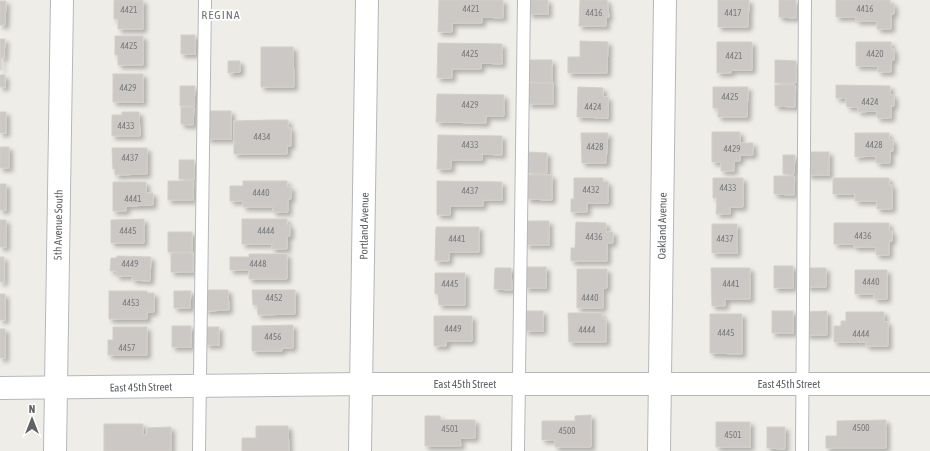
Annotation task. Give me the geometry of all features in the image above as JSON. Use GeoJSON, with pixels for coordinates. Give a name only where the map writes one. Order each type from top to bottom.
{"type":"FeatureCollection","features":[{"type":"Feature","properties":{"kind":"street","name":"5th Avenue South"},"geometry":{"type":"LineString","coordinates":[[55,451],[62,0]]}},
{"type":"Feature","properties":{"kind":"street","name":"Portland Avenue"},"geometry":{"type":"LineString","coordinates":[[360,451],[367,0]]}},
{"type":"Feature","properties":{"kind":"street","name":"Oakland Avenue"},"geometry":{"type":"LineString","coordinates":[[659,451],[665,0]]}},
{"type":"Feature","properties":{"kind":"street","name":"East 45th Street"},"geometry":{"type":"LineString","coordinates":[[0,388],[361,384],[930,384]]}},
{"type":"Feature","properties":{"kind":"lane"},"geometry":{"type":"LineString","coordinates":[[199,451],[205,0]]}},
{"type":"Feature","properties":{"kind":"lane"},"geometry":{"type":"LineString","coordinates":[[518,451],[524,0]]}},
{"type":"Feature","properties":{"kind":"lane"},"geometry":{"type":"LineString","coordinates":[[802,451],[805,0]]}},
{"type":"Feature","properties":{"kind":"building"},"geometry":{"type":"Polygon","coordinates":[[[114,0],[143,0],[143,29],[118,29],[118,19],[114,19],[114,0]]]}},
{"type":"Feature","properties":{"kind":"building"},"geometry":{"type":"Polygon","coordinates":[[[439,0],[503,0],[503,18],[482,17],[482,23],[452,23],[452,32],[438,32],[439,0]]]}},
{"type":"Feature","properties":{"kind":"building"},"geometry":{"type":"Polygon","coordinates":[[[529,0],[548,0],[548,14],[529,14],[529,0]]]}},
{"type":"Feature","properties":{"kind":"building"},"geometry":{"type":"Polygon","coordinates":[[[580,0],[607,0],[609,17],[606,17],[606,26],[579,26],[580,0]]]}},
{"type":"Feature","properties":{"kind":"building"},"geometry":{"type":"Polygon","coordinates":[[[718,0],[749,0],[748,27],[718,27],[718,0]]]}},
{"type":"Feature","properties":{"kind":"building"},"geometry":{"type":"Polygon","coordinates":[[[779,0],[796,0],[796,18],[779,17],[779,0]]]}},
{"type":"Feature","properties":{"kind":"building"},"geometry":{"type":"Polygon","coordinates":[[[836,0],[890,0],[890,4],[894,4],[894,14],[891,14],[891,29],[877,29],[877,21],[856,21],[856,17],[836,17],[836,0]]]}},
{"type":"Feature","properties":{"kind":"building"},"geometry":{"type":"Polygon","coordinates":[[[0,1],[6,1],[5,25],[0,25],[0,1]]]}},
{"type":"Feature","properties":{"kind":"building"},"geometry":{"type":"Polygon","coordinates":[[[181,35],[195,35],[195,54],[181,54],[181,35]]]}},
{"type":"Feature","properties":{"kind":"building"},"geometry":{"type":"Polygon","coordinates":[[[115,36],[143,36],[143,65],[118,65],[118,55],[115,55],[115,36]]]}},
{"type":"Feature","properties":{"kind":"building"},"geometry":{"type":"Polygon","coordinates":[[[0,39],[5,39],[4,58],[1,58],[1,70],[0,39]]]}},
{"type":"Feature","properties":{"kind":"building"},"geometry":{"type":"Polygon","coordinates":[[[580,41],[608,42],[607,73],[568,73],[568,57],[580,57],[580,41]]]}},
{"type":"Feature","properties":{"kind":"building"},"geometry":{"type":"Polygon","coordinates":[[[717,42],[752,42],[752,70],[731,70],[731,73],[717,73],[717,42]]]}},
{"type":"Feature","properties":{"kind":"building"},"geometry":{"type":"Polygon","coordinates":[[[856,42],[891,42],[891,49],[894,49],[894,60],[891,60],[891,72],[878,72],[878,66],[856,66],[856,42]]]}},
{"type":"Feature","properties":{"kind":"building"},"geometry":{"type":"Polygon","coordinates":[[[438,43],[502,44],[502,64],[481,63],[481,69],[452,69],[452,78],[437,78],[438,43]]]}},
{"type":"Feature","properties":{"kind":"building"},"geometry":{"type":"Polygon","coordinates":[[[261,47],[293,47],[294,87],[261,87],[261,47]]]}},
{"type":"Feature","properties":{"kind":"building"},"geometry":{"type":"Polygon","coordinates":[[[528,60],[552,60],[552,83],[528,82],[528,60]]]}},
{"type":"Feature","properties":{"kind":"building"},"geometry":{"type":"Polygon","coordinates":[[[775,60],[796,61],[796,83],[775,83],[775,60]]]}},
{"type":"Feature","properties":{"kind":"building"},"geometry":{"type":"Polygon","coordinates":[[[228,61],[240,61],[240,72],[228,73],[228,61]]]}},
{"type":"Feature","properties":{"kind":"building"},"geometry":{"type":"Polygon","coordinates":[[[113,74],[143,74],[143,102],[113,102],[113,74]]]}},
{"type":"Feature","properties":{"kind":"building"},"geometry":{"type":"Polygon","coordinates":[[[0,75],[5,75],[5,87],[0,87],[0,75]]]}},
{"type":"Feature","properties":{"kind":"building"},"geometry":{"type":"Polygon","coordinates":[[[528,83],[553,83],[553,104],[528,104],[528,83]]]}},
{"type":"Feature","properties":{"kind":"building"},"geometry":{"type":"Polygon","coordinates":[[[775,85],[795,85],[795,107],[775,106],[775,85]]]}},
{"type":"Feature","properties":{"kind":"building"},"geometry":{"type":"Polygon","coordinates":[[[836,85],[890,86],[890,95],[894,95],[894,106],[891,106],[891,118],[877,118],[877,111],[858,112],[858,107],[847,107],[846,98],[836,98],[836,85]]]}},
{"type":"Feature","properties":{"kind":"building"},"geometry":{"type":"Polygon","coordinates":[[[180,86],[195,86],[194,106],[180,106],[180,86]]]}},
{"type":"Feature","properties":{"kind":"building"},"geometry":{"type":"Polygon","coordinates":[[[578,87],[603,88],[603,97],[608,97],[608,118],[577,117],[578,87]]]}},
{"type":"Feature","properties":{"kind":"building"},"geometry":{"type":"Polygon","coordinates":[[[713,87],[748,87],[747,117],[718,117],[718,108],[713,108],[713,87]]]}},
{"type":"Feature","properties":{"kind":"building"},"geometry":{"type":"Polygon","coordinates":[[[437,94],[504,95],[504,116],[486,116],[486,123],[436,122],[437,94]]]}},
{"type":"Feature","properties":{"kind":"building"},"geometry":{"type":"Polygon","coordinates":[[[181,107],[194,107],[193,125],[181,124],[181,107]]]}},
{"type":"Feature","properties":{"kind":"building"},"geometry":{"type":"Polygon","coordinates":[[[207,111],[231,111],[231,139],[207,139],[207,111]]]}},
{"type":"Feature","properties":{"kind":"building"},"geometry":{"type":"Polygon","coordinates":[[[0,112],[6,112],[6,133],[0,133],[0,112]]]}},
{"type":"Feature","properties":{"kind":"building"},"geometry":{"type":"Polygon","coordinates":[[[122,112],[139,112],[140,136],[112,136],[112,115],[122,115],[122,112]]]}},
{"type":"Feature","properties":{"kind":"building"},"geometry":{"type":"Polygon","coordinates":[[[288,120],[288,128],[291,128],[291,146],[287,146],[287,154],[234,154],[234,121],[288,120]]]}},
{"type":"Feature","properties":{"kind":"building"},"geometry":{"type":"Polygon","coordinates":[[[712,132],[740,132],[740,143],[753,143],[753,155],[740,155],[740,161],[734,161],[734,171],[721,171],[721,162],[712,162],[712,132]]]}},
{"type":"Feature","properties":{"kind":"building"},"geometry":{"type":"Polygon","coordinates":[[[581,133],[608,133],[606,163],[582,163],[581,133]]]}},
{"type":"Feature","properties":{"kind":"building"},"geometry":{"type":"Polygon","coordinates":[[[855,133],[889,133],[889,140],[893,140],[893,151],[890,151],[890,163],[876,163],[876,156],[855,157],[855,133]]]}},
{"type":"Feature","properties":{"kind":"building"},"geometry":{"type":"Polygon","coordinates":[[[438,135],[502,136],[502,155],[482,154],[482,160],[451,160],[451,169],[437,169],[438,135]]]}},
{"type":"Feature","properties":{"kind":"building"},"geometry":{"type":"Polygon","coordinates":[[[0,147],[9,147],[9,168],[0,168],[0,147]]]}},
{"type":"Feature","properties":{"kind":"building"},"geometry":{"type":"Polygon","coordinates":[[[112,148],[147,148],[147,174],[115,175],[115,169],[113,169],[112,148]]]}},
{"type":"Feature","properties":{"kind":"building"},"geometry":{"type":"Polygon","coordinates":[[[528,152],[547,153],[547,173],[527,173],[528,152]]]}},
{"type":"Feature","properties":{"kind":"building"},"geometry":{"type":"Polygon","coordinates":[[[808,152],[829,152],[829,175],[808,175],[808,152]]]}},
{"type":"Feature","properties":{"kind":"building"},"geometry":{"type":"Polygon","coordinates":[[[783,155],[795,155],[794,174],[783,174],[783,155]]]}},
{"type":"Feature","properties":{"kind":"building"},"geometry":{"type":"Polygon","coordinates":[[[179,160],[194,160],[194,179],[179,179],[179,160]]]}},
{"type":"Feature","properties":{"kind":"building"},"geometry":{"type":"Polygon","coordinates":[[[527,175],[552,175],[552,200],[527,199],[527,175]]]}},
{"type":"Feature","properties":{"kind":"building"},"geometry":{"type":"Polygon","coordinates":[[[774,176],[794,176],[794,195],[774,194],[774,176]]]}},
{"type":"Feature","properties":{"kind":"building"},"geometry":{"type":"Polygon","coordinates":[[[574,178],[603,178],[603,182],[608,182],[608,203],[587,203],[587,212],[571,212],[571,199],[574,199],[574,178]]]}},
{"type":"Feature","properties":{"kind":"building"},"geometry":{"type":"Polygon","coordinates":[[[713,178],[743,178],[743,207],[730,207],[730,214],[716,214],[717,198],[713,198],[713,178]]]}},
{"type":"Feature","properties":{"kind":"building"},"geometry":{"type":"Polygon","coordinates":[[[833,178],[889,178],[889,185],[892,185],[892,209],[877,209],[877,201],[855,201],[855,194],[833,194],[833,178]]]}},
{"type":"Feature","properties":{"kind":"building"},"geometry":{"type":"Polygon","coordinates":[[[168,181],[193,181],[193,200],[168,200],[168,181]]]}},
{"type":"Feature","properties":{"kind":"building"},"geometry":{"type":"Polygon","coordinates":[[[243,181],[287,181],[287,187],[291,187],[291,199],[288,199],[288,212],[273,212],[273,207],[243,207],[243,201],[230,201],[230,186],[243,186],[243,181]]]}},
{"type":"Feature","properties":{"kind":"building"},"geometry":{"type":"Polygon","coordinates":[[[437,181],[502,182],[502,200],[483,200],[483,206],[450,206],[450,215],[437,215],[437,181]]]}},
{"type":"Feature","properties":{"kind":"building"},"geometry":{"type":"Polygon","coordinates":[[[113,182],[146,182],[146,193],[153,193],[153,205],[126,206],[126,211],[113,211],[113,182]]]}},
{"type":"Feature","properties":{"kind":"building"},"geometry":{"type":"Polygon","coordinates":[[[0,184],[6,184],[6,210],[0,210],[0,184]]]}},
{"type":"Feature","properties":{"kind":"building"},"geometry":{"type":"Polygon","coordinates":[[[144,219],[144,243],[111,243],[111,220],[144,219]]]}},
{"type":"Feature","properties":{"kind":"building"},"geometry":{"type":"Polygon","coordinates":[[[242,219],[287,219],[287,225],[290,225],[290,236],[287,236],[287,249],[272,249],[272,244],[242,244],[242,219]]]}},
{"type":"Feature","properties":{"kind":"building"},"geometry":{"type":"Polygon","coordinates":[[[0,220],[6,220],[6,247],[0,247],[0,220]]]}},
{"type":"Feature","properties":{"kind":"building"},"geometry":{"type":"Polygon","coordinates":[[[526,221],[549,221],[549,245],[526,245],[526,221]]]}},
{"type":"Feature","properties":{"kind":"building"},"geometry":{"type":"Polygon","coordinates":[[[576,222],[606,223],[606,232],[613,232],[613,243],[607,243],[607,261],[571,261],[571,248],[575,248],[576,222]]]}},
{"type":"Feature","properties":{"kind":"building"},"geometry":{"type":"Polygon","coordinates":[[[834,223],[889,223],[889,231],[892,231],[892,241],[889,241],[889,255],[876,255],[876,247],[854,247],[854,244],[834,244],[834,223]]]}},
{"type":"Feature","properties":{"kind":"building"},"geometry":{"type":"Polygon","coordinates":[[[712,224],[737,224],[737,253],[712,253],[712,224]]]}},
{"type":"Feature","properties":{"kind":"building"},"geometry":{"type":"Polygon","coordinates":[[[436,227],[479,227],[479,252],[449,252],[449,261],[435,261],[436,227]]]}},
{"type":"Feature","properties":{"kind":"building"},"geometry":{"type":"Polygon","coordinates":[[[168,232],[192,232],[192,252],[168,252],[168,232]]]}},
{"type":"Feature","properties":{"kind":"building"},"geometry":{"type":"Polygon","coordinates":[[[171,253],[193,253],[193,272],[171,272],[171,253]]]}},
{"type":"Feature","properties":{"kind":"building"},"geometry":{"type":"Polygon","coordinates":[[[249,254],[287,254],[287,279],[249,279],[249,270],[230,270],[230,257],[249,257],[249,254]]]}},
{"type":"Feature","properties":{"kind":"building"},"geometry":{"type":"Polygon","coordinates":[[[117,256],[151,257],[150,281],[132,280],[133,276],[116,276],[117,271],[110,271],[111,258],[117,258],[117,256]]]}},
{"type":"Feature","properties":{"kind":"building"},"geometry":{"type":"Polygon","coordinates":[[[0,257],[4,257],[4,282],[0,282],[0,257]]]}},
{"type":"Feature","properties":{"kind":"building"},"geometry":{"type":"Polygon","coordinates":[[[774,266],[793,266],[793,288],[774,288],[774,266]]]}},
{"type":"Feature","properties":{"kind":"building"},"geometry":{"type":"Polygon","coordinates":[[[525,267],[546,267],[546,288],[525,288],[525,267]]]}},
{"type":"Feature","properties":{"kind":"building"},"geometry":{"type":"Polygon","coordinates":[[[495,268],[511,268],[512,290],[494,289],[495,268]]]}},
{"type":"Feature","properties":{"kind":"building"},"geometry":{"type":"Polygon","coordinates":[[[711,268],[750,268],[750,299],[725,299],[725,306],[712,306],[711,268]]]}},
{"type":"Feature","properties":{"kind":"building"},"geometry":{"type":"Polygon","coordinates":[[[807,268],[826,268],[826,287],[806,287],[807,268]]]}},
{"type":"Feature","properties":{"kind":"building"},"geometry":{"type":"Polygon","coordinates":[[[577,269],[607,269],[607,288],[603,288],[603,308],[577,308],[577,269]]]}},
{"type":"Feature","properties":{"kind":"building"},"geometry":{"type":"Polygon","coordinates":[[[855,270],[887,270],[887,299],[874,299],[874,294],[855,294],[855,270]]]}},
{"type":"Feature","properties":{"kind":"building"},"geometry":{"type":"Polygon","coordinates":[[[435,273],[465,273],[465,305],[439,305],[438,294],[435,294],[435,273]]]}},
{"type":"Feature","properties":{"kind":"building"},"geometry":{"type":"Polygon","coordinates":[[[205,290],[228,290],[229,310],[205,311],[205,290]]]}},
{"type":"Feature","properties":{"kind":"building"},"geometry":{"type":"Polygon","coordinates":[[[252,290],[295,290],[295,314],[258,315],[257,305],[253,305],[252,290]]]}},
{"type":"Feature","properties":{"kind":"building"},"geometry":{"type":"Polygon","coordinates":[[[109,291],[147,291],[147,293],[154,293],[154,312],[147,312],[147,319],[109,319],[109,291]]]}},
{"type":"Feature","properties":{"kind":"building"},"geometry":{"type":"Polygon","coordinates":[[[174,291],[191,291],[190,308],[174,308],[174,291]]]}},
{"type":"Feature","properties":{"kind":"building"},"geometry":{"type":"Polygon","coordinates":[[[0,294],[5,294],[5,320],[0,320],[0,294]]]}},
{"type":"Feature","properties":{"kind":"building"},"geometry":{"type":"Polygon","coordinates":[[[525,311],[543,311],[543,331],[525,331],[525,311]]]}},
{"type":"Feature","properties":{"kind":"building"},"geometry":{"type":"Polygon","coordinates":[[[772,311],[793,311],[793,333],[772,333],[772,311]]]}},
{"type":"Feature","properties":{"kind":"building"},"geometry":{"type":"Polygon","coordinates":[[[827,311],[827,335],[806,335],[806,312],[827,311]]]}},
{"type":"Feature","properties":{"kind":"building"},"geometry":{"type":"Polygon","coordinates":[[[846,312],[884,312],[884,322],[888,322],[888,346],[866,346],[866,342],[834,342],[834,326],[841,326],[841,321],[846,321],[846,312]]]}},
{"type":"Feature","properties":{"kind":"building"},"geometry":{"type":"Polygon","coordinates":[[[568,313],[602,313],[602,319],[606,319],[606,342],[569,342],[568,313]]]}},
{"type":"Feature","properties":{"kind":"building"},"geometry":{"type":"Polygon","coordinates":[[[710,314],[742,314],[742,354],[710,353],[710,314]]]}},
{"type":"Feature","properties":{"kind":"building"},"geometry":{"type":"Polygon","coordinates":[[[434,316],[472,316],[472,341],[446,341],[446,346],[434,346],[434,316]]]}},
{"type":"Feature","properties":{"kind":"building"},"geometry":{"type":"Polygon","coordinates":[[[293,325],[293,348],[282,348],[282,351],[252,351],[252,326],[293,325]]]}},
{"type":"Feature","properties":{"kind":"building"},"geometry":{"type":"Polygon","coordinates":[[[172,326],[191,326],[191,347],[172,347],[172,326]]]}},
{"type":"Feature","properties":{"kind":"building"},"geometry":{"type":"Polygon","coordinates":[[[113,327],[147,327],[147,355],[108,355],[108,340],[113,340],[113,327]]]}},
{"type":"Feature","properties":{"kind":"building"},"geometry":{"type":"Polygon","coordinates":[[[206,327],[219,327],[219,345],[206,345],[206,327]]]}},
{"type":"Feature","properties":{"kind":"building"},"geometry":{"type":"Polygon","coordinates":[[[0,329],[5,329],[5,358],[0,358],[0,329]]]}},
{"type":"Feature","properties":{"kind":"building"},"geometry":{"type":"Polygon","coordinates":[[[591,415],[591,447],[555,447],[555,440],[542,440],[542,421],[575,421],[575,416],[591,415]]]}},
{"type":"Feature","properties":{"kind":"building"},"geometry":{"type":"Polygon","coordinates":[[[425,416],[440,416],[441,420],[475,420],[475,438],[460,438],[461,446],[425,446],[425,416]]]}},
{"type":"Feature","properties":{"kind":"building"},"geometry":{"type":"Polygon","coordinates":[[[886,420],[886,448],[826,448],[826,436],[837,436],[837,421],[886,420]]]}},
{"type":"Feature","properties":{"kind":"building"},"geometry":{"type":"Polygon","coordinates":[[[716,422],[750,422],[750,447],[716,447],[716,422]]]}},
{"type":"Feature","properties":{"kind":"building"},"geometry":{"type":"Polygon","coordinates":[[[104,424],[143,424],[143,435],[147,435],[147,428],[171,427],[171,451],[104,451],[104,424]]]}},
{"type":"Feature","properties":{"kind":"building"},"geometry":{"type":"Polygon","coordinates":[[[256,426],[288,426],[289,451],[242,451],[242,438],[256,438],[256,426]]]}},
{"type":"Feature","properties":{"kind":"building"},"geometry":{"type":"Polygon","coordinates":[[[767,427],[785,427],[785,449],[767,448],[767,427]]]}},
{"type":"Feature","properties":{"kind":"district","name":"REGINA"},"geometry":{"type":"Point","coordinates":[221,15]}}]}
